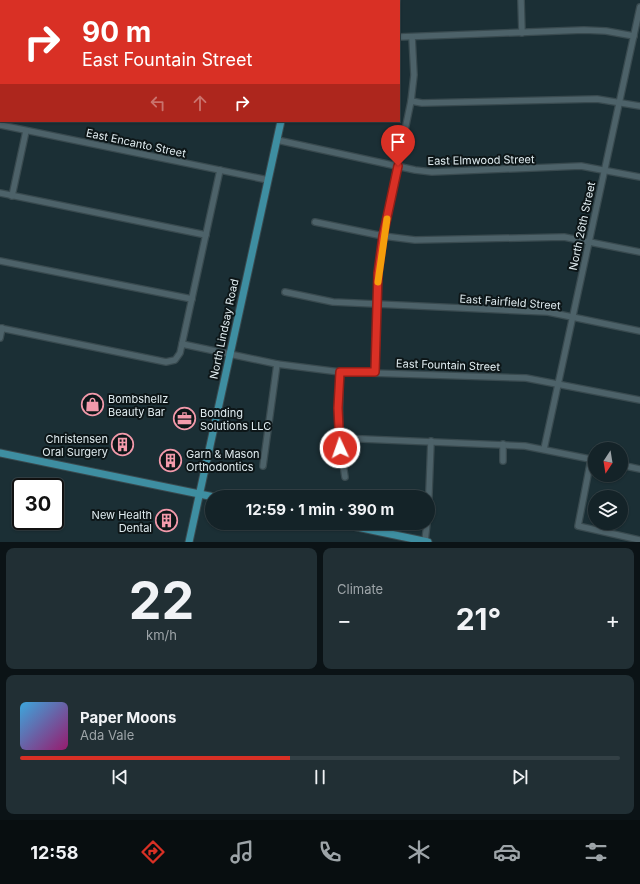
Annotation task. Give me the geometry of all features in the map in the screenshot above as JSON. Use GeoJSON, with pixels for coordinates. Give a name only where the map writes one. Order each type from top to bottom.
{"type":"FeatureCollection","features":[{"type":"Feature","properties":{"kind":"main road","name":"North Lindsay Road"},"geometry":{"type":"LineString","coordinates":[[189,542],[281,122]]}},
{"type":"Feature","properties":{"kind":"main road"},"geometry":{"type":"LineString","coordinates":[[0,453],[205,495]]}},
{"type":"Feature","properties":{"kind":"main road"},"geometry":{"type":"LineString","coordinates":[[370,530],[426,542]]}},
{"type":"Feature","properties":{"kind":"street"},"geometry":{"type":"LineString","coordinates":[[521,0],[522,33]]}},
{"type":"Feature","properties":{"kind":"street","name":"North 26th Street"},"geometry":{"type":"LineString","coordinates":[[544,449],[640,7]]}},
{"type":"Feature","properties":{"kind":"street"},"geometry":{"type":"LineString","coordinates":[[400,37],[606,31],[634,36]]}},
{"type":"Feature","properties":{"kind":"street"},"geometry":{"type":"LineString","coordinates":[[375,372],[378,273],[383,236],[412,102],[414,75],[412,37]]}},
{"type":"Feature","properties":{"kind":"street"},"geometry":{"type":"LineString","coordinates":[[412,102],[597,99],[640,106]]}},
{"type":"Feature","properties":{"kind":"street","name":"East Encanto Street"},"geometry":{"type":"LineString","coordinates":[[0,125],[268,180]]}},
{"type":"Feature","properties":{"kind":"street"},"geometry":{"type":"LineString","coordinates":[[12,196],[26,131]]}},
{"type":"Feature","properties":{"kind":"street","name":"East Elmwood Street"},"geometry":{"type":"LineString","coordinates":[[277,140],[398,166],[441,173],[580,166],[640,177]]}},
{"type":"Feature","properties":{"kind":"street"},"geometry":{"type":"LineString","coordinates":[[0,338],[1,328],[166,362],[175,360],[179,356],[182,344],[220,170]]}},
{"type":"Feature","properties":{"kind":"street"},"geometry":{"type":"LineString","coordinates":[[0,193],[206,235]]}},
{"type":"Feature","properties":{"kind":"street"},"geometry":{"type":"LineString","coordinates":[[315,222],[383,236],[415,240],[564,237],[640,252]]}},
{"type":"Feature","properties":{"kind":"street"},"geometry":{"type":"LineString","coordinates":[[0,260],[192,300]]}},
{"type":"Feature","properties":{"kind":"street","name":"East Fairfield Street"},"geometry":{"type":"LineString","coordinates":[[286,292],[333,302],[548,312],[640,331]]}},
{"type":"Feature","properties":{"kind":"street","name":"East Fountain Street"},"geometry":{"type":"LineString","coordinates":[[182,344],[277,364],[340,372],[526,378],[640,400]]}},
{"type":"Feature","properties":{"kind":"street"},"geometry":{"type":"LineString","coordinates":[[263,466],[277,364]]}},
{"type":"Feature","properties":{"kind":"street"},"geometry":{"type":"LineString","coordinates":[[340,372],[338,408],[339,438],[345,477]]}},
{"type":"Feature","properties":{"kind":"street"},"geometry":{"type":"LineString","coordinates":[[339,438],[503,444],[544,449],[588,459]]}},
{"type":"Feature","properties":{"kind":"street"},"geometry":{"type":"LineString","coordinates":[[429,490],[431,441]]}},
{"type":"Feature","properties":{"kind":"street"},"geometry":{"type":"LineString","coordinates":[[503,444],[503,462]]}},
{"type":"Feature","properties":{"kind":"street"},"geometry":{"type":"LineString","coordinates":[[628,466],[640,469]]}},
{"type":"Feature","properties":{"kind":"street"},"geometry":{"type":"LineString","coordinates":[[588,482],[578,526],[640,540]]}},
{"type":"Feature","properties":{"kind":"street"},"geometry":{"type":"LineString","coordinates":[[426,542],[427,530]]}},
{"type":"Feature","properties":{"kind":"slow traffic"},"geometry":{"type":"LineString","coordinates":[[378,282],[383,236],[387,219]]}},
{"type":"Feature","properties":{"kind":"place","name":"Bombshellz Beauty Bar"},"geometry":{"type":"Point","coordinates":[93,405]}},
{"type":"Feature","properties":{"kind":"place","name":"Bonding Solutions LLC"},"geometry":{"type":"Point","coordinates":[185,419]}},
{"type":"Feature","properties":{"kind":"place","name":"Christensen Oral Surgery"},"geometry":{"type":"Point","coordinates":[123,445]}},
{"type":"Feature","properties":{"kind":"place","name":"Garn & Mason Orthodontics"},"geometry":{"type":"Point","coordinates":[170,460]}},
{"type":"Feature","properties":{"kind":"place","name":"New Health Dental"},"geometry":{"type":"Point","coordinates":[167,521]}},
{"type":"Feature","properties":{"kind":"route"},"geometry":{"type":"LineString","coordinates":[[340,448],[338,408],[340,372],[375,372],[378,273],[383,236],[398,166]]}}]}
